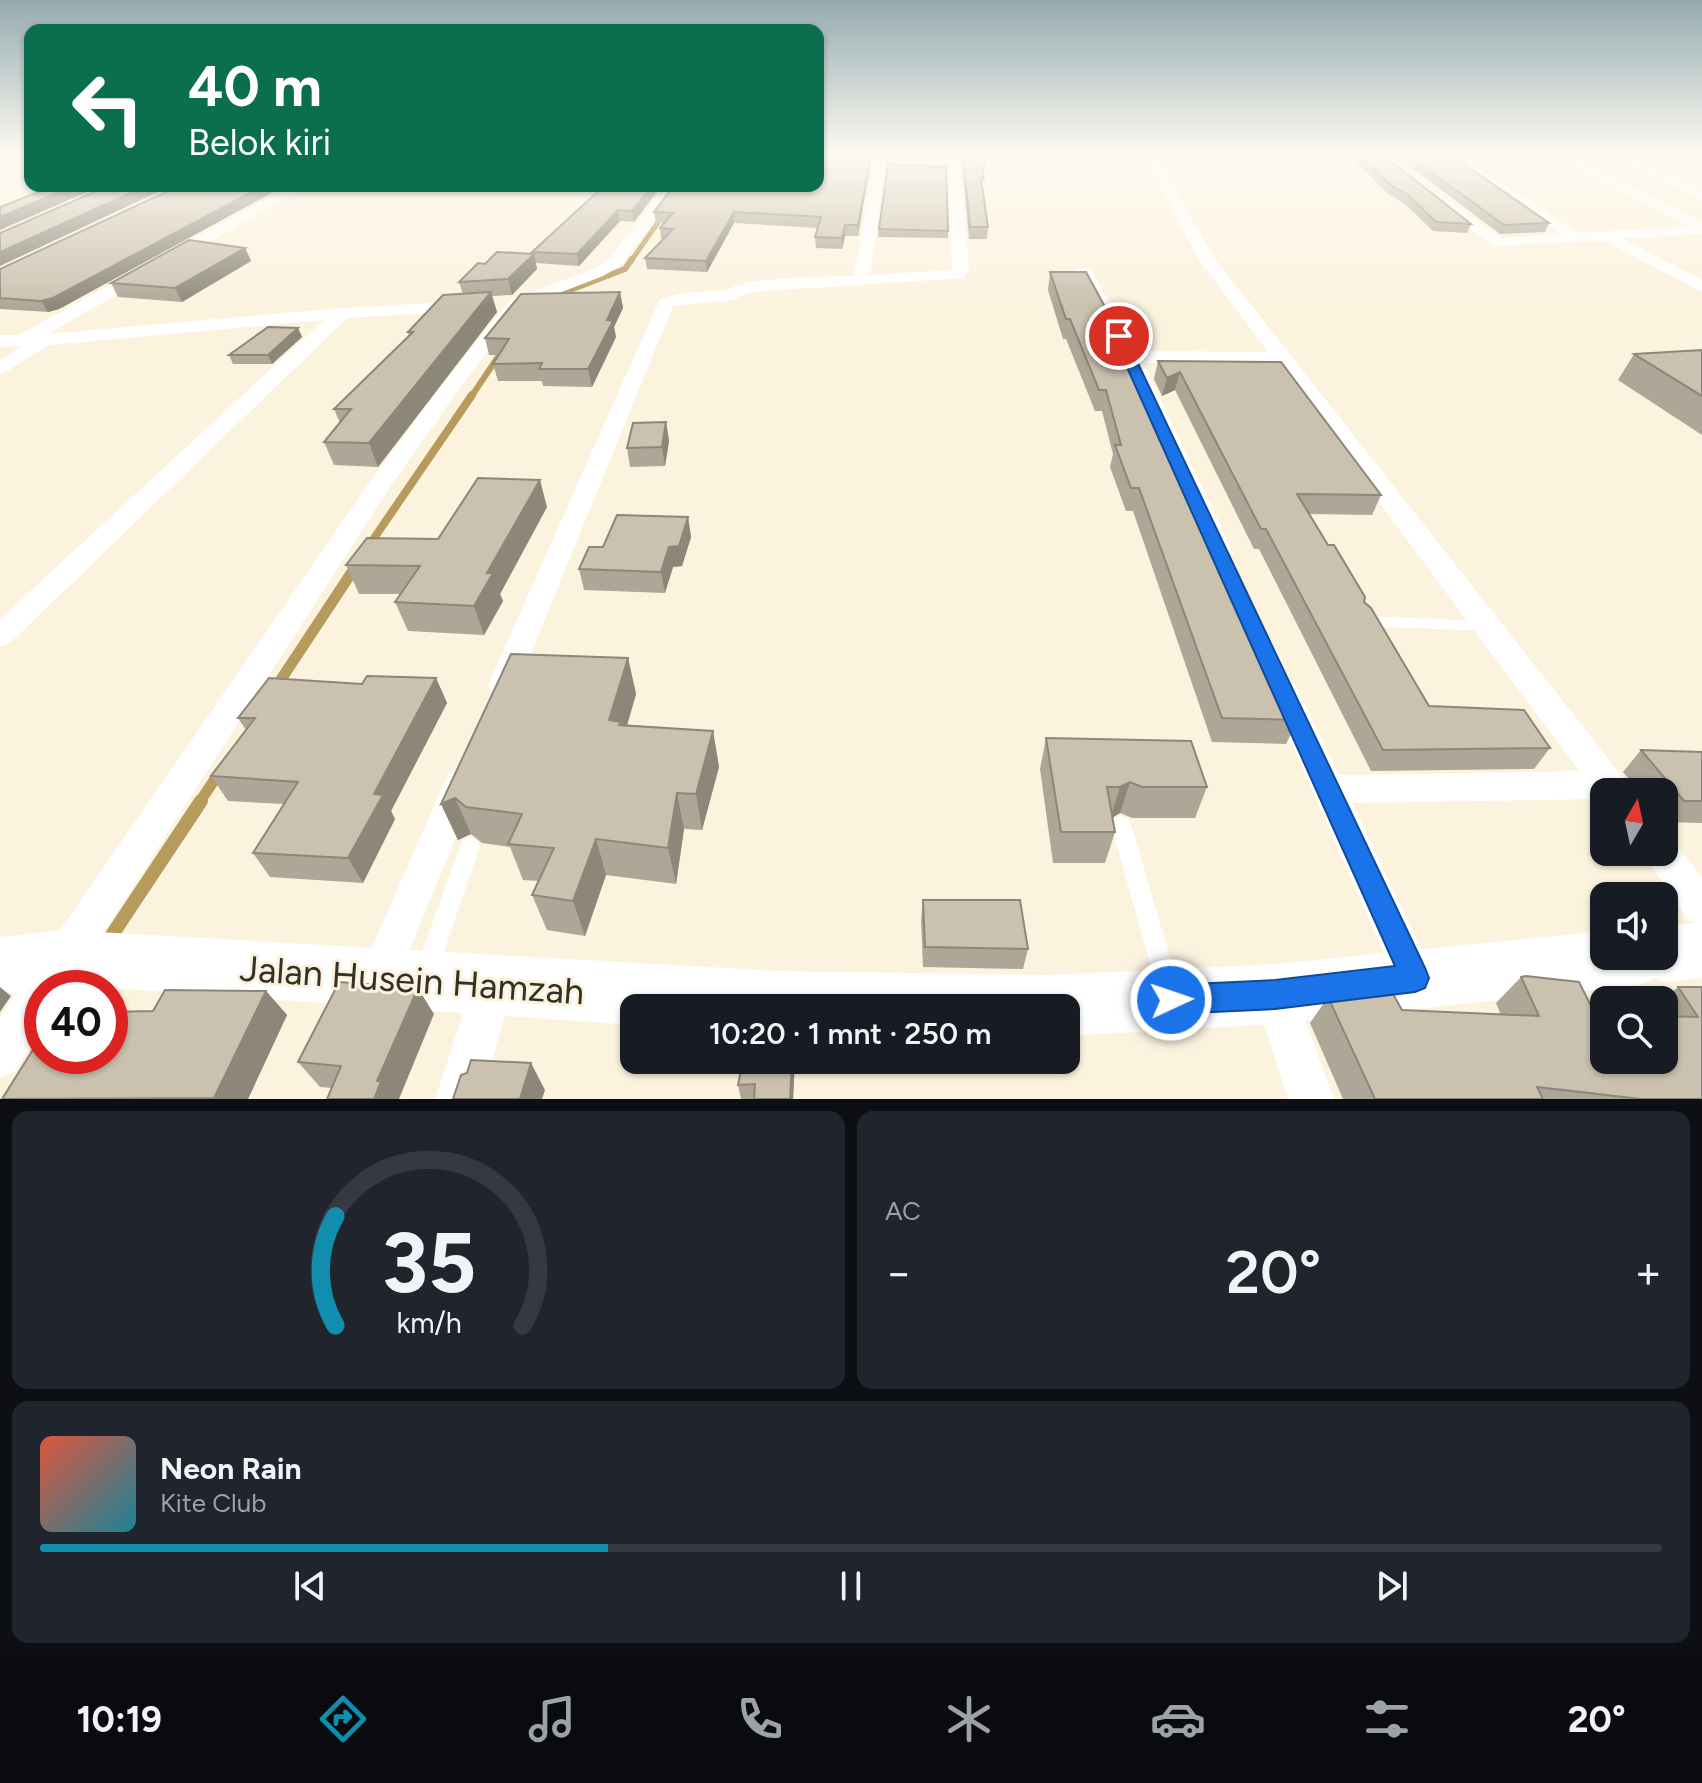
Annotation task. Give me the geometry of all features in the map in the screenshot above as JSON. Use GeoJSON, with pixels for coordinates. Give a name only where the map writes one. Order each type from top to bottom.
{"type":"FeatureCollection","features":[{"type":"Feature","properties":{"kind":"street"},"geometry":{"type":"LineString","coordinates":[[0,369],[34,340],[265,206]]}},
{"type":"Feature","properties":{"kind":"street"},"geometry":{"type":"LineString","coordinates":[[0,341],[342,313],[517,303],[607,269],[656,206]]}},
{"type":"Feature","properties":{"kind":"street"},"geometry":{"type":"LineString","coordinates":[[861,281],[873,206]]}},
{"type":"Feature","properties":{"kind":"street"},"geometry":{"type":"LineString","coordinates":[[495,703],[666,303],[683,298],[733,295],[737,290],[750,287],[958,275],[961,268],[956,206]]}},
{"type":"Feature","properties":{"kind":"street"},"geometry":{"type":"LineString","coordinates":[[1178,206],[1208,261],[1280,358],[1604,778]]}},
{"type":"Feature","properties":{"kind":"street"},"geometry":{"type":"LineString","coordinates":[[1448,206],[1498,243],[1609,238],[1702,228]]}},
{"type":"Feature","properties":{"kind":"street"},"geometry":{"type":"LineString","coordinates":[[1528,206],[1577,239]]}},
{"type":"Feature","properties":{"kind":"street"},"geometry":{"type":"LineString","coordinates":[[1659,206],[1702,228]]}},
{"type":"Feature","properties":{"kind":"street"},"geometry":{"type":"LineString","coordinates":[[1609,238],[1702,287]]}},
{"type":"Feature","properties":{"kind":"street"},"geometry":{"type":"LineString","coordinates":[[1084,271],[1131,357],[1229,573]]}},
{"type":"Feature","properties":{"kind":"street"},"geometry":{"type":"LineString","coordinates":[[69,970],[377,488],[517,303]]}},
{"type":"Feature","properties":{"kind":"street"},"geometry":{"type":"LineString","coordinates":[[0,636],[342,313]]}},
{"type":"Feature","properties":{"kind":"street"},"geometry":{"type":"LineString","coordinates":[[1131,357],[1280,358]]}},
{"type":"Feature","properties":{"kind":"street"},"geometry":{"type":"LineString","coordinates":[[1269,659],[1415,978]]}},
{"type":"Feature","properties":{"kind":"street"},"geometry":{"type":"LineString","coordinates":[[401,980],[471,761]]}},
{"type":"Feature","properties":{"kind":"street"},"geometry":{"type":"LineString","coordinates":[[1328,789],[1590,789]]}},
{"type":"Feature","properties":{"kind":"street"},"geometry":{"type":"LineString","coordinates":[[1671,866],[1702,907]]}},
{"type":"Feature","properties":{"kind":"street"},"geometry":{"type":"LineString","coordinates":[[1678,953],[1702,950]]}},
{"type":"Feature","properties":{"kind":"street","name":"Jalan Husein Hamzah"},"geometry":{"type":"LineString","coordinates":[[128,973],[401,980],[776,1002],[1048,1006],[1275,994],[1590,961]]}},
{"type":"Feature","properties":{"kind":"street","name":"Jalan Husein Hamzah"},"geometry":{"type":"LineString","coordinates":[[0,966],[54,970]]}},
{"type":"Feature","properties":{"kind":"street"},"geometry":{"type":"LineString","coordinates":[[458,1099],[492,987]]}},
{"type":"Feature","properties":{"kind":"street"},"geometry":{"type":"LineString","coordinates":[[1275,994],[1311,1099]]}},
{"type":"Feature","properties":{"kind":"street"},"geometry":{"type":"LineString","coordinates":[[0,1056],[24,1026]]}},
{"type":"Feature","properties":{"kind":"lane"},"geometry":{"type":"LineString","coordinates":[[1365,621],[1487,626]]}},
{"type":"Feature","properties":{"kind":"lane"},"geometry":{"type":"LineString","coordinates":[[1121,824],[1171,1000]]}},
{"type":"Feature","properties":{"kind":"lane"},"geometry":{"type":"LineString","coordinates":[[401,980],[470,846]]}},
{"type":"Feature","properties":{"kind":"building"},"geometry":{"type":"Polygon","coordinates":[[[2,206],[26,206],[0,217],[2,206]]]}},
{"type":"Feature","properties":{"kind":"building"},"geometry":{"type":"Polygon","coordinates":[[[61,206],[101,206],[0,252],[0,233],[61,206]]]}},
{"type":"Feature","properties":{"kind":"building"},"geometry":{"type":"Polygon","coordinates":[[[135,206],[225,206],[53,298],[41,301],[0,298],[0,269],[135,206]]]}},
{"type":"Feature","properties":{"kind":"building"},"geometry":{"type":"Polygon","coordinates":[[[582,206],[636,206],[632,211],[618,210],[577,254],[532,252],[582,206]]]}},
{"type":"Feature","properties":{"kind":"building"},"geometry":{"type":"Polygon","coordinates":[[[658,206],[862,206],[858,225],[845,225],[842,238],[815,237],[821,217],[734,212],[706,261],[645,258],[673,229],[660,228],[673,213],[654,212],[658,206]]]}},
{"type":"Feature","properties":{"kind":"building"},"geometry":{"type":"Polygon","coordinates":[[[882,206],[947,206],[948,231],[879,229],[882,206]]]}},
{"type":"Feature","properties":{"kind":"building"},"geometry":{"type":"Polygon","coordinates":[[[968,206],[985,206],[988,227],[970,227],[968,206]]]}},
{"type":"Feature","properties":{"kind":"building"},"geometry":{"type":"Polygon","coordinates":[[[1420,206],[1448,206],[1471,224],[1436,222],[1420,206]]]}},
{"type":"Feature","properties":{"kind":"building"},"geometry":{"type":"Polygon","coordinates":[[[1478,206],[1525,206],[1549,223],[1504,225],[1478,206]]]}},
{"type":"Feature","properties":{"kind":"building"},"geometry":{"type":"Polygon","coordinates":[[[189,240],[245,248],[175,288],[111,283],[189,240]]]}},
{"type":"Feature","properties":{"kind":"building"},"geometry":{"type":"Polygon","coordinates":[[[497,252],[534,254],[508,279],[459,282],[478,263],[485,264],[497,252]]]}},
{"type":"Feature","properties":{"kind":"building"},"geometry":{"type":"Polygon","coordinates":[[[1050,272],[1086,272],[1122,338],[1201,520],[1207,520],[1298,720],[1222,718],[1139,488],[1131,488],[1115,445],[1121,445],[1106,390],[1099,390],[1070,319],[1066,319],[1050,272]]]}},
{"type":"Feature","properties":{"kind":"building"},"geometry":{"type":"Polygon","coordinates":[[[491,292],[369,443],[324,442],[351,409],[334,409],[413,332],[408,332],[443,295],[491,292]]]}},
{"type":"Feature","properties":{"kind":"building"},"geometry":{"type":"Polygon","coordinates":[[[620,292],[607,320],[613,321],[588,369],[539,369],[542,363],[493,364],[509,339],[485,338],[521,294],[620,292]]]}},
{"type":"Feature","properties":{"kind":"building"},"geometry":{"type":"Polygon","coordinates":[[[268,327],[298,328],[268,355],[229,355],[268,327]]]}},
{"type":"Feature","properties":{"kind":"building"},"geometry":{"type":"Polygon","coordinates":[[[1702,350],[1702,396],[1634,354],[1702,350]]]}},
{"type":"Feature","properties":{"kind":"building"},"geometry":{"type":"Polygon","coordinates":[[[1158,361],[1281,362],[1381,495],[1297,494],[1328,545],[1334,545],[1365,597],[1364,602],[1371,608],[1429,706],[1524,710],[1550,748],[1383,750],[1266,529],[1261,529],[1180,372],[1167,378],[1158,361]]]}},
{"type":"Feature","properties":{"kind":"building"},"geometry":{"type":"Polygon","coordinates":[[[666,422],[662,447],[627,448],[633,423],[666,422]]]}},
{"type":"Feature","properties":{"kind":"building"},"geometry":{"type":"Polygon","coordinates":[[[478,478],[540,480],[487,573],[493,573],[474,606],[395,602],[420,566],[346,565],[367,538],[438,539],[478,478]]]}},
{"type":"Feature","properties":{"kind":"building"},"geometry":{"type":"Polygon","coordinates":[[[617,515],[688,517],[679,546],[669,547],[661,572],[579,569],[589,547],[603,547],[617,515]]]}},
{"type":"Feature","properties":{"kind":"building"},"geometry":{"type":"Polygon","coordinates":[[[511,654],[628,658],[609,720],[621,722],[619,725],[713,731],[696,794],[677,793],[668,848],[596,839],[573,901],[532,895],[554,848],[508,844],[522,814],[466,807],[455,798],[441,804],[511,654]]]}},
{"type":"Feature","properties":{"kind":"building"},"geometry":{"type":"Polygon","coordinates":[[[367,676],[436,678],[374,794],[383,795],[348,858],[253,853],[298,782],[211,776],[255,718],[238,718],[269,678],[362,684],[367,676]]]}},
{"type":"Feature","properties":{"kind":"building"},"geometry":{"type":"Polygon","coordinates":[[[1046,738],[1191,741],[1207,787],[1142,787],[1130,782],[1120,787],[1107,787],[1115,832],[1061,832],[1046,738]]]}},
{"type":"Feature","properties":{"kind":"building"},"geometry":{"type":"Polygon","coordinates":[[[1641,750],[1702,752],[1702,801],[1684,801],[1678,794],[1678,778],[1665,778],[1641,750]]]}},
{"type":"Feature","properties":{"kind":"building"},"geometry":{"type":"Polygon","coordinates":[[[923,900],[1020,900],[1028,949],[925,947],[923,900]]]}},
{"type":"Feature","properties":{"kind":"building"},"geometry":{"type":"Polygon","coordinates":[[[1521,977],[1579,982],[1590,1004],[1590,1074],[1678,1074],[1678,1016],[1698,1017],[1678,987],[1702,987],[1702,1099],[1641,1099],[1537,1087],[1543,1099],[1375,1099],[1328,997],[1392,992],[1402,1010],[1539,1016],[1521,977]]]}},
{"type":"Feature","properties":{"kind":"building"},"geometry":{"type":"Polygon","coordinates":[[[339,982],[418,988],[377,1081],[381,1081],[374,1099],[327,1099],[341,1066],[298,1062],[339,982]]]}},
{"type":"Feature","properties":{"kind":"building"},"geometry":{"type":"Polygon","coordinates":[[[165,990],[266,991],[214,1098],[2,1099],[24,1064],[24,1074],[128,1074],[128,1012],[153,1011],[165,990]]]}},
{"type":"Feature","properties":{"kind":"building"},"geometry":{"type":"Polygon","coordinates":[[[471,1060],[531,1063],[520,1099],[453,1099],[461,1075],[467,1073],[471,1060]]]}},
{"type":"Feature","properties":{"kind":"building"},"geometry":{"type":"Polygon","coordinates":[[[740,1074],[791,1074],[790,1099],[754,1099],[755,1084],[738,1085],[740,1074]]]}},
{"type":"Feature","properties":{"kind":"waterway"},"geometry":{"type":"LineString","coordinates":[[631,261],[664,214]]}},
{"type":"Feature","properties":{"kind":"waterway"},"geometry":{"type":"LineString","coordinates":[[552,297],[625,269],[632,259]]}},
{"type":"Feature","properties":{"kind":"waterway"},"geometry":{"type":"LineString","coordinates":[[471,397],[504,348]]}},
{"type":"Feature","properties":{"kind":"waterway"},"geometry":{"type":"LineString","coordinates":[[368,547],[472,395]]}},
{"type":"Feature","properties":{"kind":"waterway"},"geometry":{"type":"LineString","coordinates":[[351,574],[356,566]]}},
{"type":"Feature","properties":{"kind":"waterway"},"geometry":{"type":"LineString","coordinates":[[276,687],[352,572]]}},
{"type":"Feature","properties":{"kind":"waterway"},"geometry":{"type":"LineString","coordinates":[[199,803],[219,773]]}},
{"type":"Feature","properties":{"kind":"waterway"},"geometry":{"type":"LineString","coordinates":[[108,941],[201,801]]}},
{"type":"Feature","properties":{"kind":"route"},"geometry":{"type":"LineString","coordinates":[[1119,336],[1415,978],[1275,994],[1171,1000]]}}]}
